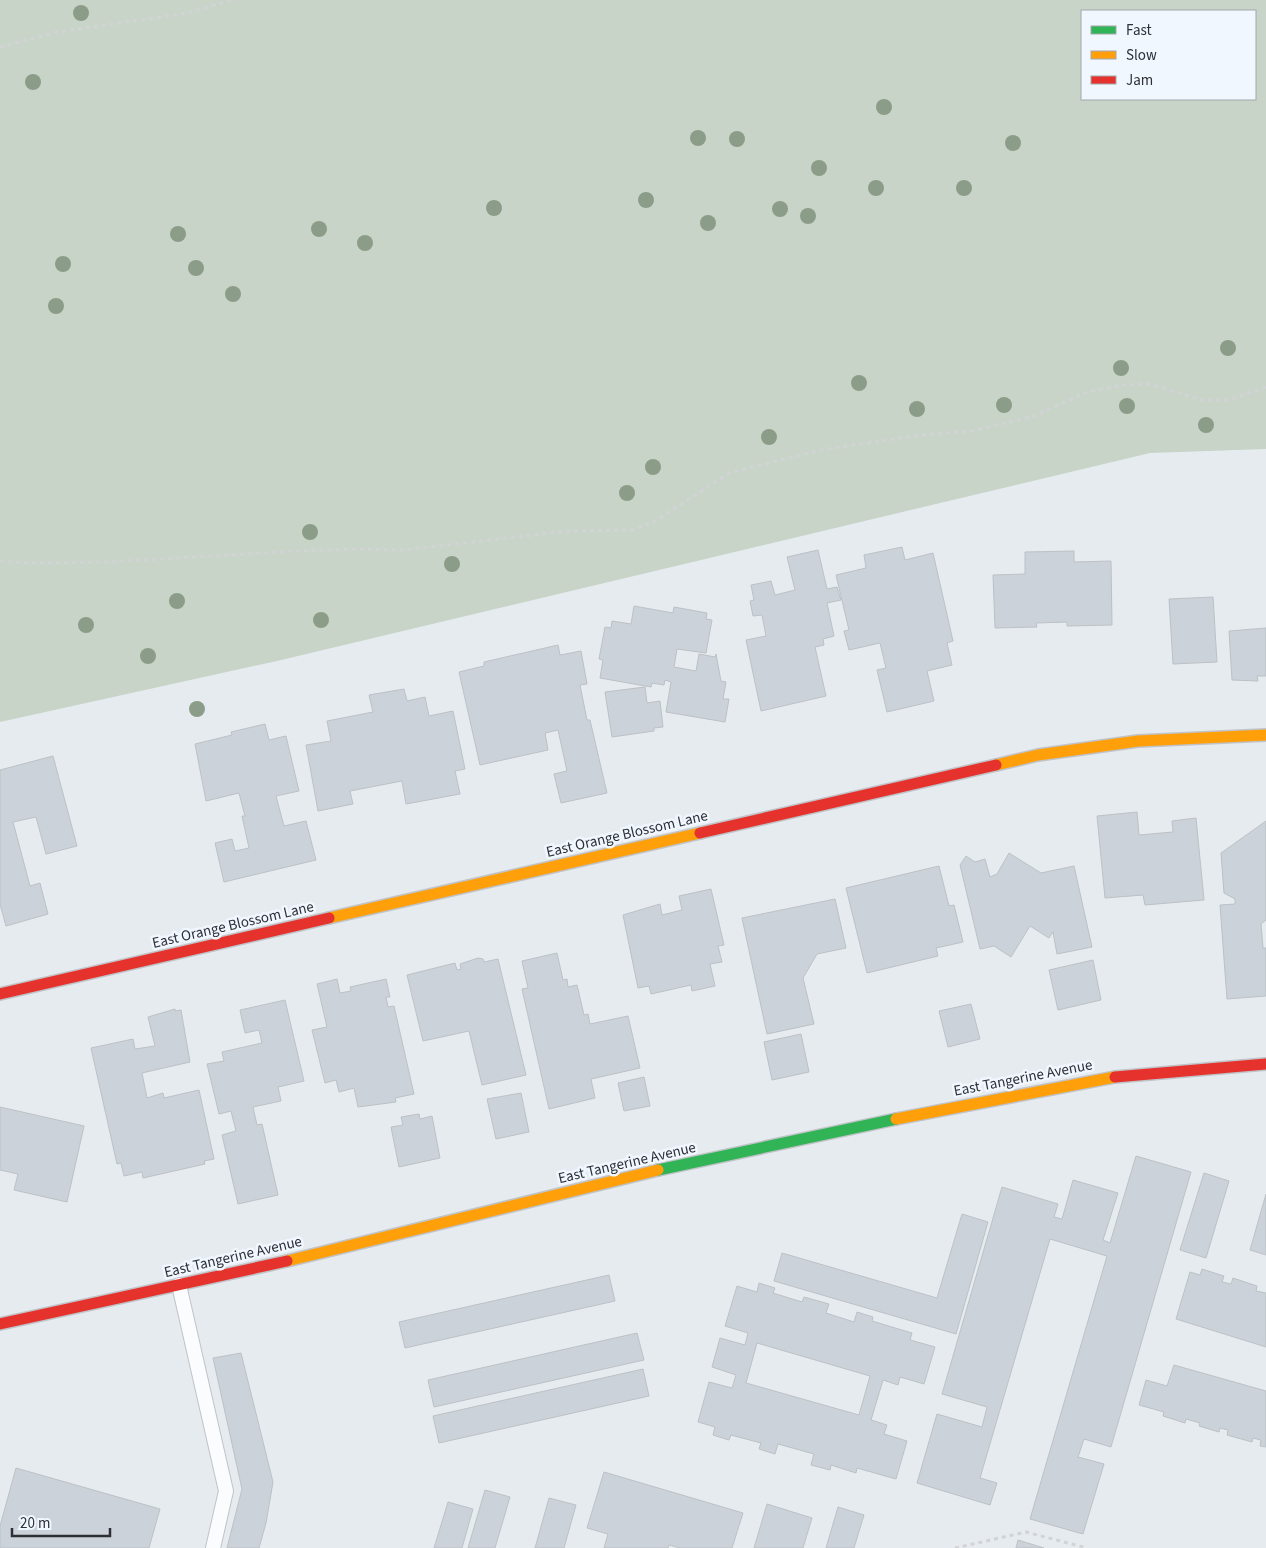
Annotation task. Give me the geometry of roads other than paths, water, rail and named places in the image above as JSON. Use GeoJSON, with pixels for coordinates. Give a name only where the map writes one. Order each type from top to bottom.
{"type":"FeatureCollection","features":[{"type":"Feature","properties":{"kind":"street","name":"East Orange Blossom Lane"},"geometry":{"type":"LineString","coordinates":[[0,994],[1038,755],[1138,741],[1266,735]]}},
{"type":"Feature","properties":{"kind":"street","name":"East Tangerine Avenue"},"geometry":{"type":"LineString","coordinates":[[0,1324],[269,1265],[608,1181],[992,1099],[1113,1077],[1266,1064]]}},
{"type":"Feature","properties":{"kind":"lane"},"geometry":{"type":"LineString","coordinates":[[179,1285],[226,1491],[213,1548]]}}]}
